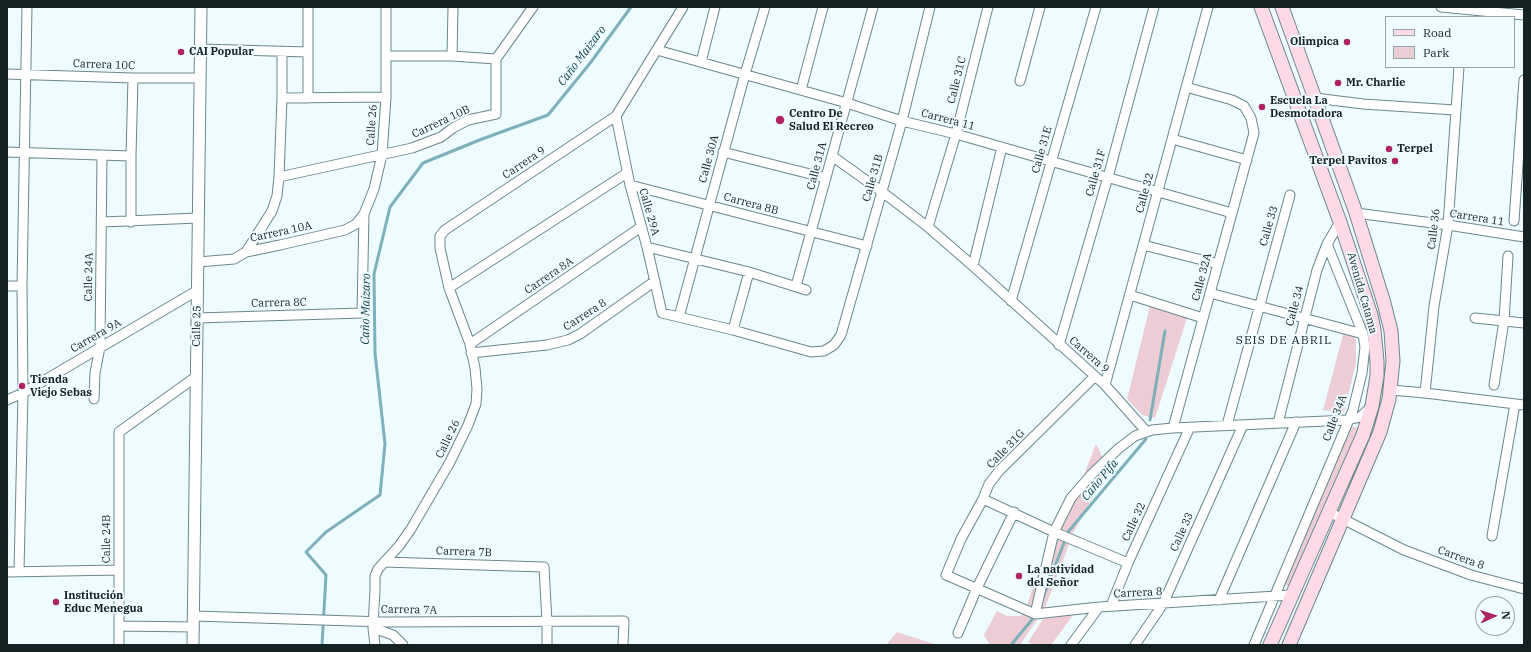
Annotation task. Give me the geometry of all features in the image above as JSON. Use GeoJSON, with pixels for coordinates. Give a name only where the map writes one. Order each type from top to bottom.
{"type":"FeatureCollection","features":[{"type":"Feature","properties":{"kind":"main road","name":"Avenida Catama"},"geometry":{"type":"LineString","coordinates":[[1262,7],[1340,222],[1371,315],[1376,345],[1377,376],[1372,406],[1363,435],[1270,645]]}},
{"type":"Feature","properties":{"kind":"main road","name":"Avenida Catama"},"geometry":{"type":"LineString","coordinates":[[1282,7],[1356,213],[1388,317],[1392,346],[1391,390],[1380,432],[1289,645]]}},
{"type":"Feature","properties":{"kind":"street"},"geometry":{"type":"LineString","coordinates":[[19,572],[23,393],[22,286],[27,7]]}},
{"type":"Feature","properties":{"kind":"street","name":"Calle 25"},"geometry":{"type":"LineString","coordinates":[[194,645],[201,7]]}},
{"type":"Feature","properties":{"kind":"street"},"geometry":{"type":"LineString","coordinates":[[308,7],[308,98]]}},
{"type":"Feature","properties":{"kind":"street","name":"Calle 26"},"geometry":{"type":"LineString","coordinates":[[362,313],[364,214],[374,189],[382,155],[386,97],[386,7]]}},
{"type":"Feature","properties":{"kind":"street"},"geometry":{"type":"LineString","coordinates":[[452,56],[453,7]]}},
{"type":"Feature","properties":{"kind":"street"},"geometry":{"type":"LineString","coordinates":[[386,56],[452,56],[496,59],[532,7]]}},
{"type":"Feature","properties":{"kind":"street"},"geometry":{"type":"LineString","coordinates":[[616,116],[683,7]]}},
{"type":"Feature","properties":{"kind":"street"},"geometry":{"type":"LineString","coordinates":[[701,62],[715,7]]}},
{"type":"Feature","properties":{"kind":"street","name":"Calle 30A"},"geometry":{"type":"LineString","coordinates":[[679,317],[744,74],[765,7]]}},
{"type":"Feature","properties":{"kind":"street"},"geometry":{"type":"LineString","coordinates":[[801,90],[823,7]]}},
{"type":"Feature","properties":{"kind":"street","name":"Calle 31A"},"geometry":{"type":"LineString","coordinates":[[796,286],[873,7]]}},
{"type":"Feature","properties":{"kind":"street","name":"Calle 31B"},"geometry":{"type":"LineString","coordinates":[[733,330],[811,352],[828,350],[834,345],[841,334],[902,121],[930,7]]}},
{"type":"Feature","properties":{"kind":"street","name":"Calle 31C"},"geometry":{"type":"LineString","coordinates":[[928,227],[956,134],[988,7]]}},
{"type":"Feature","properties":{"kind":"street"},"geometry":{"type":"LineString","coordinates":[[1020,81],[1040,7]]}},
{"type":"Feature","properties":{"kind":"street","name":"Calle 31E"},"geometry":{"type":"LineString","coordinates":[[1011,300],[1096,7]]}},
{"type":"Feature","properties":{"kind":"street","name":"Calle 31F"},"geometry":{"type":"LineString","coordinates":[[1059,345],[1108,177],[1154,7]]}},
{"type":"Feature","properties":{"kind":"street","name":"Calle 32"},"geometry":{"type":"LineString","coordinates":[[1105,385],[1208,7]]}},
{"type":"Feature","properties":{"kind":"street"},"geometry":{"type":"LineString","coordinates":[[1441,7],[1464,11],[1522,12]]}},
{"type":"Feature","properties":{"kind":"street"},"geometry":{"type":"LineString","coordinates":[[200,49],[308,52]]}},
{"type":"Feature","properties":{"kind":"street","name":"Carrera 11"},"geometry":{"type":"LineString","coordinates":[[657,50],[847,103],[902,121],[956,134],[1232,212]]}},
{"type":"Feature","properties":{"kind":"street"},"geometry":{"type":"LineString","coordinates":[[246,252],[272,211],[277,196],[282,98],[282,52]]}},
{"type":"Feature","properties":{"kind":"street","name":"Carrera 10B"},"geometry":{"type":"LineString","coordinates":[[279,177],[412,148],[441,137],[453,128],[468,120],[496,114],[496,59]]}},
{"type":"Feature","properties":{"kind":"street","name":"Calle 36"},"geometry":{"type":"LineString","coordinates":[[1425,393],[1434,306],[1448,225],[1459,68]]}},
{"type":"Feature","properties":{"kind":"street","name":"Carrera 10C"},"geometry":{"type":"LineString","coordinates":[[7,74],[133,78],[200,78]]}},
{"type":"Feature","properties":{"kind":"street"},"geometry":{"type":"LineString","coordinates":[[131,222],[133,78]]}},
{"type":"Feature","properties":{"kind":"street"},"geometry":{"type":"LineString","coordinates":[[1514,220],[1524,80]]}},
{"type":"Feature","properties":{"kind":"street","name":"Calle 32A"},"geometry":{"type":"LineString","coordinates":[[1173,428],[1254,133],[1251,118],[1244,106],[1232,100],[1186,87]]}},
{"type":"Feature","properties":{"kind":"street"},"geometry":{"type":"LineString","coordinates":[[282,98],[386,97]]}},
{"type":"Feature","properties":{"kind":"street"},"geometry":{"type":"LineString","coordinates":[[1315,98],[1363,104],[1455,110]]}},
{"type":"Feature","properties":{"kind":"street","name":"Calle 29A"},"geometry":{"type":"LineString","coordinates":[[616,116],[627,173],[647,247],[662,313],[679,317]]}},
{"type":"Feature","properties":{"kind":"street","name":"Carrera 9"},"geometry":{"type":"LineString","coordinates":[[445,230],[616,116]]}},
{"type":"Feature","properties":{"kind":"street"},"geometry":{"type":"LineString","coordinates":[[1172,140],[1247,160]]}},
{"type":"Feature","properties":{"kind":"street"},"geometry":{"type":"LineString","coordinates":[[973,266],[1002,147]]}},
{"type":"Feature","properties":{"kind":"street"},"geometry":{"type":"LineString","coordinates":[[7,152],[131,156]]}},
{"type":"Feature","properties":{"kind":"street"},"geometry":{"type":"LineString","coordinates":[[724,152],[826,178]]}},
{"type":"Feature","properties":{"kind":"street","name":"Calle 24A"},"geometry":{"type":"LineString","coordinates":[[94,398],[95,373],[100,347],[102,156]]}},
{"type":"Feature","properties":{"kind":"street","name":"Carrera 9"},"geometry":{"type":"LineString","coordinates":[[832,156],[928,227],[973,266],[1105,385],[1146,432]]}},
{"type":"Feature","properties":{"kind":"street"},"geometry":{"type":"LineString","coordinates":[[449,288],[627,173]]}},
{"type":"Feature","properties":{"kind":"street","name":"Carrera 8B"},"geometry":{"type":"LineString","coordinates":[[630,185],[867,246]]}},
{"type":"Feature","properties":{"kind":"street","name":"Calle 33"},"geometry":{"type":"LineString","coordinates":[[1227,425],[1290,195]]}},
{"type":"Feature","properties":{"kind":"street","name":"Carrera 11"},"geometry":{"type":"LineString","coordinates":[[1356,213],[1524,237]]}},
{"type":"Feature","properties":{"kind":"street","name":"Carrera 10A"},"geometry":{"type":"LineString","coordinates":[[198,262],[234,259],[246,252],[345,230],[356,224],[364,214]]}},
{"type":"Feature","properties":{"kind":"street"},"geometry":{"type":"LineString","coordinates":[[102,222],[131,222],[198,218]]}},
{"type":"Feature","properties":{"kind":"street","name":"Calle 34"},"geometry":{"type":"LineString","coordinates":[[1278,423],[1317,270],[1327,244],[1340,222]]}},
{"type":"Feature","properties":{"kind":"street","name":"Carrera 8A"},"geometry":{"type":"LineString","coordinates":[[471,349],[641,227]]}},
{"type":"Feature","properties":{"kind":"street","name":"Calle 26"},"geometry":{"type":"LineString","coordinates":[[377,643],[373,625],[375,576],[384,562],[399,546],[411,529],[450,462],[468,425],[476,404],[477,389],[471,349],[449,288],[439,242],[440,236],[445,230]]}},
{"type":"Feature","properties":{"kind":"street","name":"Calle 34A"},"geometry":{"type":"LineString","coordinates":[[1254,645],[1354,405],[1362,373],[1364,347],[1363,334],[1327,244]]}},
{"type":"Feature","properties":{"kind":"street"},"geometry":{"type":"LineString","coordinates":[[1143,245],[1218,264]]}},
{"type":"Feature","properties":{"kind":"street"},"geometry":{"type":"LineString","coordinates":[[647,247],[749,272],[806,290]]}},
{"type":"Feature","properties":{"kind":"street"},"geometry":{"type":"LineString","coordinates":[[1494,385],[1504,321],[1508,256]]}},
{"type":"Feature","properties":{"kind":"street"},"geometry":{"type":"LineString","coordinates":[[679,317],[733,330],[749,272]]}},
{"type":"Feature","properties":{"kind":"street","name":"Carrera 8"},"geometry":{"type":"LineString","coordinates":[[471,349],[530,347],[568,340],[580,334],[655,281]]}},
{"type":"Feature","properties":{"kind":"street"},"geometry":{"type":"LineString","coordinates":[[7,286],[22,286]]}},
{"type":"Feature","properties":{"kind":"street","name":"Carrera 9A"},"geometry":{"type":"LineString","coordinates":[[7,400],[23,393],[198,290]]}},
{"type":"Feature","properties":{"kind":"street"},"geometry":{"type":"LineString","coordinates":[[1210,293],[1363,334]]}},
{"type":"Feature","properties":{"kind":"street"},"geometry":{"type":"LineString","coordinates":[[1130,295],[1203,318]]}},
{"type":"Feature","properties":{"kind":"street","name":"Carrera 8C"},"geometry":{"type":"LineString","coordinates":[[197,318],[362,313]]}},
{"type":"Feature","properties":{"kind":"street"},"geometry":{"type":"LineString","coordinates":[[1475,318],[1524,323]]}},
{"type":"Feature","properties":{"kind":"street","name":"Calle 24B"},"geometry":{"type":"LineString","coordinates":[[119,645],[119,432],[197,376]]}},
{"type":"Feature","properties":{"kind":"street","name":"Calle 31G"},"geometry":{"type":"LineString","coordinates":[[977,588],[946,575],[961,539],[983,499],[989,484],[999,471],[1095,376]]}},
{"type":"Feature","properties":{"kind":"street"},"geometry":{"type":"LineString","coordinates":[[1391,390],[1520,405],[1492,536]]}},
{"type":"Feature","properties":{"kind":"street"},"geometry":{"type":"LineString","coordinates":[[977,588],[1035,614],[1054,532],[1071,498],[1092,474],[1118,449],[1135,436],[1146,432],[1173,428],[1348,420],[1360,417],[1372,406]]}},
{"type":"Feature","properties":{"kind":"street"},"geometry":{"type":"LineString","coordinates":[[1219,600],[1296,422]]}},
{"type":"Feature","properties":{"kind":"street","name":"Calle 33"},"geometry":{"type":"LineString","coordinates":[[1135,645],[1163,604],[1244,425]]}},
{"type":"Feature","properties":{"kind":"street","name":"Calle 32"},"geometry":{"type":"LineString","coordinates":[[1111,606],[1128,564],[1190,427]]}},
{"type":"Feature","properties":{"kind":"street"},"geometry":{"type":"LineString","coordinates":[[983,499],[1128,564]]}},
{"type":"Feature","properties":{"kind":"street"},"geometry":{"type":"LineString","coordinates":[[958,633],[977,588],[1014,512]]}},
{"type":"Feature","properties":{"kind":"street","name":"Carrera 8"},"geometry":{"type":"LineString","coordinates":[[1328,512],[1343,518],[1404,550],[1471,575],[1524,589]]}},
{"type":"Feature","properties":{"kind":"street","name":"Carrera 7B"},"geometry":{"type":"LineString","coordinates":[[384,562],[544,567],[547,622]]}},
{"type":"Feature","properties":{"kind":"street"},"geometry":{"type":"LineString","coordinates":[[7,572],[119,570]]}},
{"type":"Feature","properties":{"kind":"street","name":"Carrera 8"},"geometry":{"type":"LineString","coordinates":[[1035,614],[1111,606],[1292,595]]}},
{"type":"Feature","properties":{"kind":"street"},"geometry":{"type":"LineString","coordinates":[[1071,645],[1099,607]]}},
{"type":"Feature","properties":{"kind":"street","name":"Carrera 7A"},"geometry":{"type":"LineString","coordinates":[[119,626],[287,618],[340,620],[373,625],[624,621],[623,645]]}},
{"type":"Feature","properties":{"kind":"street"},"geometry":{"type":"LineString","coordinates":[[547,622],[547,645]]}},
{"type":"Feature","properties":{"kind":"street"},"geometry":{"type":"LineString","coordinates":[[373,625],[394,636],[403,645]]}},
{"type":"Feature","properties":{"kind":"green space"},"geometry":{"type":"Polygon","coordinates":[[[1150,306],[1188,315],[1155,418],[1142,415],[1127,399],[1150,306]]]}},
{"type":"Feature","properties":{"kind":"green space"},"geometry":{"type":"Polygon","coordinates":[[[1344,331],[1353,332],[1356,341],[1356,363],[1344,412],[1323,410],[1344,331]]]}},
{"type":"Feature","properties":{"kind":"green space"},"geometry":{"type":"Polygon","coordinates":[[[1348,426],[1361,428],[1290,587],[1280,583],[1348,426]]]}},
{"type":"Feature","properties":{"kind":"green space"},"geometry":{"type":"Polygon","coordinates":[[[1096,444],[1104,460],[1116,455],[1074,531],[1045,608],[1020,645],[990,645],[984,635],[997,611],[1007,616],[1021,616],[1026,608],[1062,505],[1083,477],[1096,444]]]}},
{"type":"Feature","properties":{"kind":"green space"},"geometry":{"type":"Polygon","coordinates":[[[1080,606],[1051,645],[1034,645],[1028,642],[1049,610],[1080,606]]]}},
{"type":"Feature","properties":{"kind":"green space"},"geometry":{"type":"Polygon","coordinates":[[[897,632],[934,644],[957,645],[886,645],[897,632]]]}},
{"type":"Feature","properties":{"kind":"waterway","name":"Caño Maizaro"},"geometry":{"type":"LineString","coordinates":[[322,645],[326,575],[306,552],[326,532],[380,495],[385,444],[375,353],[374,274],[390,207],[423,163],[482,139],[548,115],[591,62],[631,7]]}},
{"type":"Feature","properties":{"kind":"waterway","name":"Caño Pifa"},"geometry":{"type":"LineString","coordinates":[[1150,420],[1165,331]]}},
{"type":"Feature","properties":{"kind":"waterway","name":"Caño Pifa"},"geometry":{"type":"LineString","coordinates":[[1068,532],[1146,439]]}},
{"type":"Feature","properties":{"kind":"waterway","name":"Caño Pifa"},"geometry":{"type":"LineString","coordinates":[[1043,597],[1064,543]]}},
{"type":"Feature","properties":{"kind":"waterway","name":"Caño Pifa"},"geometry":{"type":"LineString","coordinates":[[1011,645],[1035,616]]}},
{"type":"Feature","properties":{"kind":"place","name":"Olimpica"},"geometry":{"type":"Point","coordinates":[1347,42]}},
{"type":"Feature","properties":{"kind":"place","name":"CAI Popular"},"geometry":{"type":"Point","coordinates":[181,52]}},
{"type":"Feature","properties":{"kind":"place","name":"Mr. Charlie"},"geometry":{"type":"Point","coordinates":[1338,83]}},
{"type":"Feature","properties":{"kind":"place","name":"Escuela La Desmotadora"},"geometry":{"type":"Point","coordinates":[1262,107]}},
{"type":"Feature","properties":{"kind":"place","name":"Centro De Salud El Recreo"},"geometry":{"type":"Point","coordinates":[780,120]}},
{"type":"Feature","properties":{"kind":"place","name":"Terpel"},"geometry":{"type":"Point","coordinates":[1389,149]}},
{"type":"Feature","properties":{"kind":"place","name":"Terpel Pavitos"},"geometry":{"type":"Point","coordinates":[1395,161]}},
{"type":"Feature","properties":{"kind":"place","name":"Tienda Viejo Sebas"},"geometry":{"type":"Point","coordinates":[22,386]}},
{"type":"Feature","properties":{"kind":"place","name":"La natividad del Señor"},"geometry":{"type":"Point","coordinates":[1019,576]}},
{"type":"Feature","properties":{"kind":"place","name":"Institución Educ Menegua"},"geometry":{"type":"Point","coordinates":[56,602]}},
{"type":"Feature","properties":{"kind":"district","name":"SEIS DE ABRIL"},"geometry":{"type":"Point","coordinates":[1284,341]}}]}
